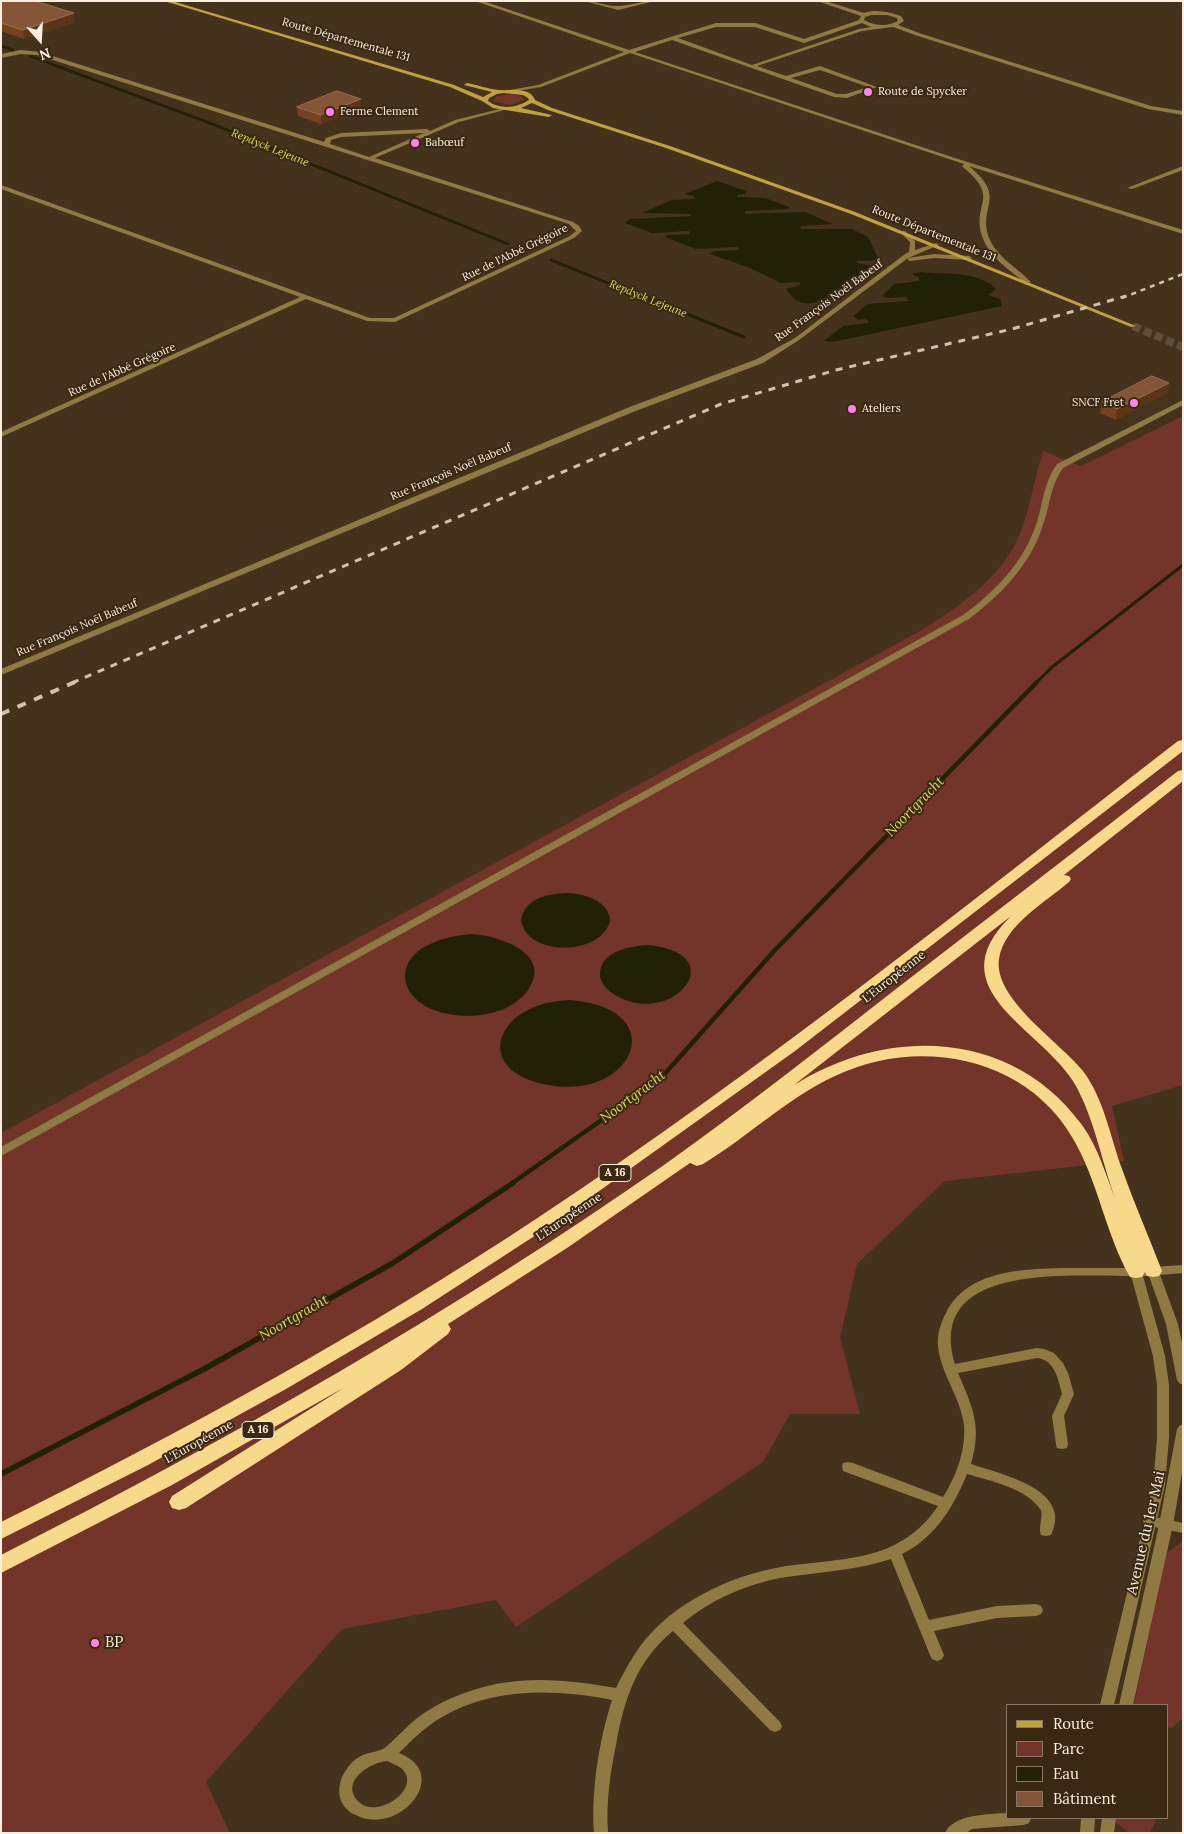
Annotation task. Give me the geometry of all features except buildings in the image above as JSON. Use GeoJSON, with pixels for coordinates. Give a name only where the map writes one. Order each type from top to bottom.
{"type":"FeatureCollection","features":[{"type":"Feature","properties":{"kind":"highway","name":"L'Européenne"},"geometry":{"type":"LineString","coordinates":[[1,1531],[124,1469],[319,1361],[411,1306],[544,1222],[686,1124],[815,1029],[1183,744]]}},
{"type":"Feature","properties":{"kind":"highway","name":"L'Européenne"},"geometry":{"type":"LineString","coordinates":[[1,1565],[176,1475],[279,1418],[506,1278],[615,1207],[728,1127],[824,1054],[1183,774]]}},
{"type":"Feature","properties":{"kind":"highway"},"geometry":{"type":"LineString","coordinates":[[1149,800],[1064,879],[1016,920],[998,942],[992,954],[991,967],[1002,994],[1068,1063],[1082,1082],[1116,1179],[1153,1271]]}},
{"type":"Feature","properties":{"kind":"highway"},"geometry":{"type":"LineString","coordinates":[[615,1207],[729,1141],[793,1093],[830,1072],[859,1060],[890,1052],[916,1049],[951,1051],[983,1059],[1019,1074],[1045,1093],[1069,1118],[1089,1154],[1136,1272]]}},
{"type":"Feature","properties":{"kind":"highway"},"geometry":{"type":"LineString","coordinates":[[179,1502],[394,1365],[506,1278]]}},
{"type":"Feature","properties":{"kind":"main road","name":"Route Départementale 131"},"geometry":{"type":"LineString","coordinates":[[166,1],[447,84],[492,106],[544,114],[725,167]]}},
{"type":"Feature","properties":{"kind":"main road","name":"Route Départementale 131"},"geometry":{"type":"LineString","coordinates":[[184,7],[288,34],[474,87],[501,92]]}},
{"type":"Feature","properties":{"kind":"main road","name":"Route Départementale 131"},"geometry":{"type":"LineString","coordinates":[[512,91],[532,99],[550,110],[725,167],[903,232],[1132,326]]}},
{"type":"Feature","properties":{"kind":"main road"},"geometry":{"type":"LineString","coordinates":[[485,101],[490,94],[512,91]]}},
{"type":"Feature","properties":{"kind":"main road"},"geometry":{"type":"LineString","coordinates":[[509,108],[525,105],[532,99]]}},
{"type":"Feature","properties":{"kind":"street"},"geometry":{"type":"LineString","coordinates":[[477,1],[956,160],[1183,232]]}},
{"type":"Feature","properties":{"kind":"street"},"geometry":{"type":"LineString","coordinates":[[586,1],[618,8],[653,1]]}},
{"type":"Feature","properties":{"kind":"street"},"geometry":{"type":"LineString","coordinates":[[819,1],[882,26]]}},
{"type":"Feature","properties":{"kind":"street"},"geometry":{"type":"LineString","coordinates":[[532,99],[535,91],[561,79],[631,51],[714,25],[759,26],[804,41],[830,30],[864,20],[878,12],[894,15],[901,20],[894,24],[861,30],[753,66]]}},
{"type":"Feature","properties":{"kind":"street"},"geometry":{"type":"LineString","coordinates":[[631,51],[636,45],[706,22],[725,20],[757,21],[800,34],[830,30]]}},
{"type":"Feature","properties":{"kind":"street"},"geometry":{"type":"LineString","coordinates":[[861,30],[865,27],[864,20]]}},
{"type":"Feature","properties":{"kind":"street"},"geometry":{"type":"LineString","coordinates":[[894,24],[929,38],[1183,119]]}},
{"type":"Feature","properties":{"kind":"street"},"geometry":{"type":"LineString","coordinates":[[664,36],[672,38],[786,78],[839,96],[874,87],[820,68],[786,78]]}},
{"type":"Feature","properties":{"kind":"street","name":"Rue de l'Abbé Grégoire"},"geometry":{"type":"LineString","coordinates":[[1,56],[21,52],[38,53],[571,223],[579,231],[572,237],[395,320],[373,321],[1,187]]}},
{"type":"Feature","properties":{"kind":"street"},"geometry":{"type":"LineString","coordinates":[[512,91],[532,88],[561,79]]}},
{"type":"Feature","properties":{"kind":"street","name":"Rue de l'Abbé Grégoire"},"geometry":{"type":"LineString","coordinates":[[368,159],[457,121],[481,108],[485,101]]}},
{"type":"Feature","properties":{"kind":"street","name":"Rue de l'Abbé Grégoire"},"geometry":{"type":"LineString","coordinates":[[457,121],[509,108]]}},
{"type":"Feature","properties":{"kind":"street"},"geometry":{"type":"LineString","coordinates":[[1162,111],[1183,114]]}},
{"type":"Feature","properties":{"kind":"street","name":"Rue de l'Abbé Grégoire"},"geometry":{"type":"LineString","coordinates":[[300,137],[434,131]]}},
{"type":"Feature","properties":{"kind":"street","name":"Rue de l'Abbé Grégoire"},"geometry":{"type":"LineString","coordinates":[[327,146],[326,142],[330,138],[345,135]]}},
{"type":"Feature","properties":{"kind":"street"},"geometry":{"type":"LineString","coordinates":[[956,160],[974,173],[987,189],[988,198],[984,229],[991,246],[1007,265],[1028,282]]}},
{"type":"Feature","properties":{"kind":"street"},"geometry":{"type":"LineString","coordinates":[[1130,188],[1183,168]]}},
{"type":"Feature","properties":{"kind":"street"},"geometry":{"type":"LineString","coordinates":[[903,232],[913,242],[911,255]]}},
{"type":"Feature","properties":{"kind":"street","name":"Rue François Noël Babeuf"},"geometry":{"type":"LineString","coordinates":[[1,672],[630,410],[749,366],[791,344],[911,255],[938,246]]}},
{"type":"Feature","properties":{"kind":"street","name":"Rue François Noël Babeuf"},"geometry":{"type":"LineString","coordinates":[[911,255],[969,258]]}},
{"type":"Feature","properties":{"kind":"street","name":"Rue de l'Abbé Grégoire"},"geometry":{"type":"LineString","coordinates":[[1,436],[306,297]]}},
{"type":"Feature","properties":{"kind":"street"},"geometry":{"type":"LineString","coordinates":[[1,1152],[966,617],[997,592],[1023,561],[1038,529],[1054,473],[1060,466],[1183,402]]}},
{"type":"Feature","properties":{"kind":"street"},"geometry":{"type":"LineString","coordinates":[[601,1833],[600,1807],[603,1773],[620,1695],[645,1650],[673,1622],[709,1598],[748,1581],[796,1570],[856,1562],[894,1551],[920,1536],[936,1520],[947,1504],[963,1466],[970,1443],[970,1426],[943,1344],[944,1328],[958,1303],[979,1286],[995,1280],[1020,1275],[1183,1269]]}},
{"type":"Feature","properties":{"kind":"street"},"geometry":{"type":"LineString","coordinates":[[1153,1271],[1172,1324],[1183,1380]]}},
{"type":"Feature","properties":{"kind":"street","name":"Avenue du 1er Mai"},"geometry":{"type":"LineString","coordinates":[[1107,1704],[1160,1475],[1164,1429],[1163,1385],[1156,1339],[1136,1272]]}},
{"type":"Feature","properties":{"kind":"street"},"geometry":{"type":"LineString","coordinates":[[951,1370],[1036,1353],[1050,1356],[1058,1365],[1068,1394],[1058,1416],[1062,1444]]}},
{"type":"Feature","properties":{"kind":"street","name":"Avenue du 1er Mai"},"geometry":{"type":"LineString","coordinates":[[1126,1704],[1166,1525],[1183,1429]]}},
{"type":"Feature","properties":{"kind":"street"},"geometry":{"type":"LineString","coordinates":[[963,1466],[1039,1497],[1044,1502],[1049,1517],[1046,1531]]}},
{"type":"Feature","properties":{"kind":"street"},"geometry":{"type":"LineString","coordinates":[[848,1467],[947,1504]]}},
{"type":"Feature","properties":{"kind":"street"},"geometry":{"type":"LineString","coordinates":[[1150,1521],[1183,1528]]}},
{"type":"Feature","properties":{"kind":"street"},"geometry":{"type":"LineString","coordinates":[[894,1551],[937,1655]]}},
{"type":"Feature","properties":{"kind":"street"},"geometry":{"type":"LineString","coordinates":[[925,1627],[997,1612],[1036,1610]]}},
{"type":"Feature","properties":{"kind":"street"},"geometry":{"type":"LineString","coordinates":[[673,1622],[775,1726]]}},
{"type":"Feature","properties":{"kind":"street"},"geometry":{"type":"LineString","coordinates":[[387,1755],[401,1760],[412,1770],[416,1782],[414,1791],[407,1804],[395,1813],[380,1817],[365,1814],[350,1802],[347,1794],[348,1780],[352,1771],[363,1761],[372,1757],[387,1755],[414,1729],[440,1711],[470,1698],[498,1689],[528,1685],[557,1685],[620,1695]]}},
{"type":"Feature","properties":{"kind":"street"},"geometry":{"type":"LineString","coordinates":[[952,1833],[970,1823],[1013,1819]]}},
{"type":"Feature","properties":{"kind":"street"},"geometry":{"type":"LineString","coordinates":[[1086,1833],[1088,1819]]}},
{"type":"Feature","properties":{"kind":"street"},"geometry":{"type":"LineString","coordinates":[[1107,1833],[1109,1819]]}},
{"type":"Feature","properties":{"kind":"green space"},"geometry":{"type":"Polygon","coordinates":[[[511,94],[521,96],[524,100],[510,105],[493,101],[497,96],[511,94]]]}},
{"type":"Feature","properties":{"kind":"green space"},"geometry":{"type":"Polygon","coordinates":[[[1183,416],[1183,1085],[1112,1106],[1124,1161],[945,1181],[857,1264],[840,1338],[860,1414],[790,1414],[763,1462],[516,1627],[496,1600],[342,1629],[206,1782],[230,1833],[1,1833],[1,1133],[920,631],[967,599],[994,574],[1006,559],[1023,526],[1043,451],[1081,466],[1183,416]]]}},
{"type":"Feature","properties":{"kind":"green space"},"geometry":{"type":"Polygon","coordinates":[[[1183,1541],[1183,1718],[1172,1728],[1169,1727],[1169,1704],[1134,1704],[1165,1554],[1183,1541]]]}},
{"type":"Feature","properties":{"kind":"green space"},"geometry":{"type":"Polygon","coordinates":[[[1115,1819],[1157,1819],[1150,1833],[1130,1833],[1115,1822],[1115,1819]]]}},
{"type":"Feature","properties":{"kind":"water"},"geometry":{"type":"Polygon","coordinates":[[[717,181],[747,191],[745,194],[737,195],[737,197],[765,198],[789,207],[789,209],[745,211],[745,214],[805,212],[833,224],[800,226],[801,229],[852,229],[868,237],[879,260],[857,261],[857,263],[872,266],[821,300],[803,303],[794,298],[786,289],[800,285],[800,282],[781,283],[750,268],[710,254],[714,251],[739,250],[738,247],[696,249],[665,237],[667,235],[690,234],[689,231],[652,233],[625,223],[630,219],[691,216],[691,214],[642,213],[672,200],[695,199],[694,196],[685,194],[717,181]]]}},
{"type":"Feature","properties":{"kind":"water"},"geometry":{"type":"Polygon","coordinates":[[[921,272],[960,274],[980,279],[996,289],[988,295],[1000,299],[1002,306],[833,342],[824,341],[843,326],[869,323],[866,319],[858,320],[853,316],[868,304],[909,301],[906,297],[887,298],[882,296],[894,284],[919,281],[919,277],[911,274],[921,272]]]}},
{"type":"Feature","properties":{"kind":"water"},"geometry":{"type":"Polygon","coordinates":[[[570,893],[590,897],[606,908],[610,921],[604,933],[593,941],[580,946],[565,948],[550,946],[537,941],[526,933],[521,921],[527,906],[540,898],[570,893]]]}},
{"type":"Feature","properties":{"kind":"water"},"geometry":{"type":"Polygon","coordinates":[[[471,934],[507,942],[519,948],[528,956],[534,966],[534,977],[528,990],[519,1000],[508,1007],[481,1015],[452,1015],[439,1012],[419,1002],[412,995],[405,978],[407,967],[412,958],[419,951],[439,940],[471,934]]]}},
{"type":"Feature","properties":{"kind":"water"},"geometry":{"type":"Polygon","coordinates":[[[648,945],[674,951],[688,961],[691,974],[686,986],[673,996],[656,1003],[636,1003],[609,991],[604,986],[600,977],[601,966],[605,960],[618,951],[648,945]]]}},
{"type":"Feature","properties":{"kind":"water"},"geometry":{"type":"Polygon","coordinates":[[[570,1000],[602,1007],[622,1019],[631,1035],[630,1052],[620,1067],[603,1080],[578,1086],[548,1085],[523,1077],[508,1066],[501,1052],[502,1038],[510,1024],[524,1012],[544,1004],[570,1000]]]}},
{"type":"Feature","properties":{"kind":"waterway","name":"Repdyck Lejeune"},"geometry":{"type":"LineString","coordinates":[[1,46],[13,50]]}},
{"type":"Feature","properties":{"kind":"waterway","name":"Repdyck Lejeune"},"geometry":{"type":"LineString","coordinates":[[30,56],[215,125],[508,244]]}},
{"type":"Feature","properties":{"kind":"waterway","name":"Repdyck Lejeune"},"geometry":{"type":"LineString","coordinates":[[551,260],[645,298]]}},
{"type":"Feature","properties":{"kind":"waterway","name":"Repdyck Lejeune"},"geometry":{"type":"LineString","coordinates":[[642,296],[744,337]]}},
{"type":"Feature","properties":{"kind":"waterway","name":"Noortgracht"},"geometry":{"type":"LineString","coordinates":[[1037,682],[1051,668],[1183,565]]}},
{"type":"Feature","properties":{"kind":"waterway","name":"Noortgracht"},"geometry":{"type":"LineString","coordinates":[[511,1184],[661,1078],[775,950],[1037,682]]}},
{"type":"Feature","properties":{"kind":"waterway","name":"Noortgracht"},"geometry":{"type":"LineString","coordinates":[[1,1474],[204,1369],[393,1263],[513,1183]]}},
{"type":"Feature","properties":{"kind":"tunnel"},"geometry":{"type":"LineString","coordinates":[[1133,326],[1183,347]]}},
{"type":"Feature","properties":{"kind":"railway"},"geometry":{"type":"LineString","coordinates":[[1122,298],[1183,274]]}},
{"type":"Feature","properties":{"kind":"railway"},"geometry":{"type":"LineString","coordinates":[[72,683],[721,404],[836,370],[1012,329],[1126,296]]}},
{"type":"Feature","properties":{"kind":"railway"},"geometry":{"type":"LineString","coordinates":[[1,714],[75,682]]}},
{"type":"Feature","properties":{"kind":"place","name":"Route de Spycker"},"geometry":{"type":"Point","coordinates":[868,92]}},
{"type":"Feature","properties":{"kind":"place","name":"Ferme Clement"},"geometry":{"type":"Point","coordinates":[330,112]}},
{"type":"Feature","properties":{"kind":"place","name":"Babœuf"},"geometry":{"type":"Point","coordinates":[415,143]}},
{"type":"Feature","properties":{"kind":"place","name":"SNCF Fret"},"geometry":{"type":"Point","coordinates":[1134,403]}},
{"type":"Feature","properties":{"kind":"place","name":"Ateliers"},"geometry":{"type":"Point","coordinates":[852,409]}},
{"type":"Feature","properties":{"kind":"place","name":"BP"},"geometry":{"type":"Point","coordinates":[95,1643]}}]}
